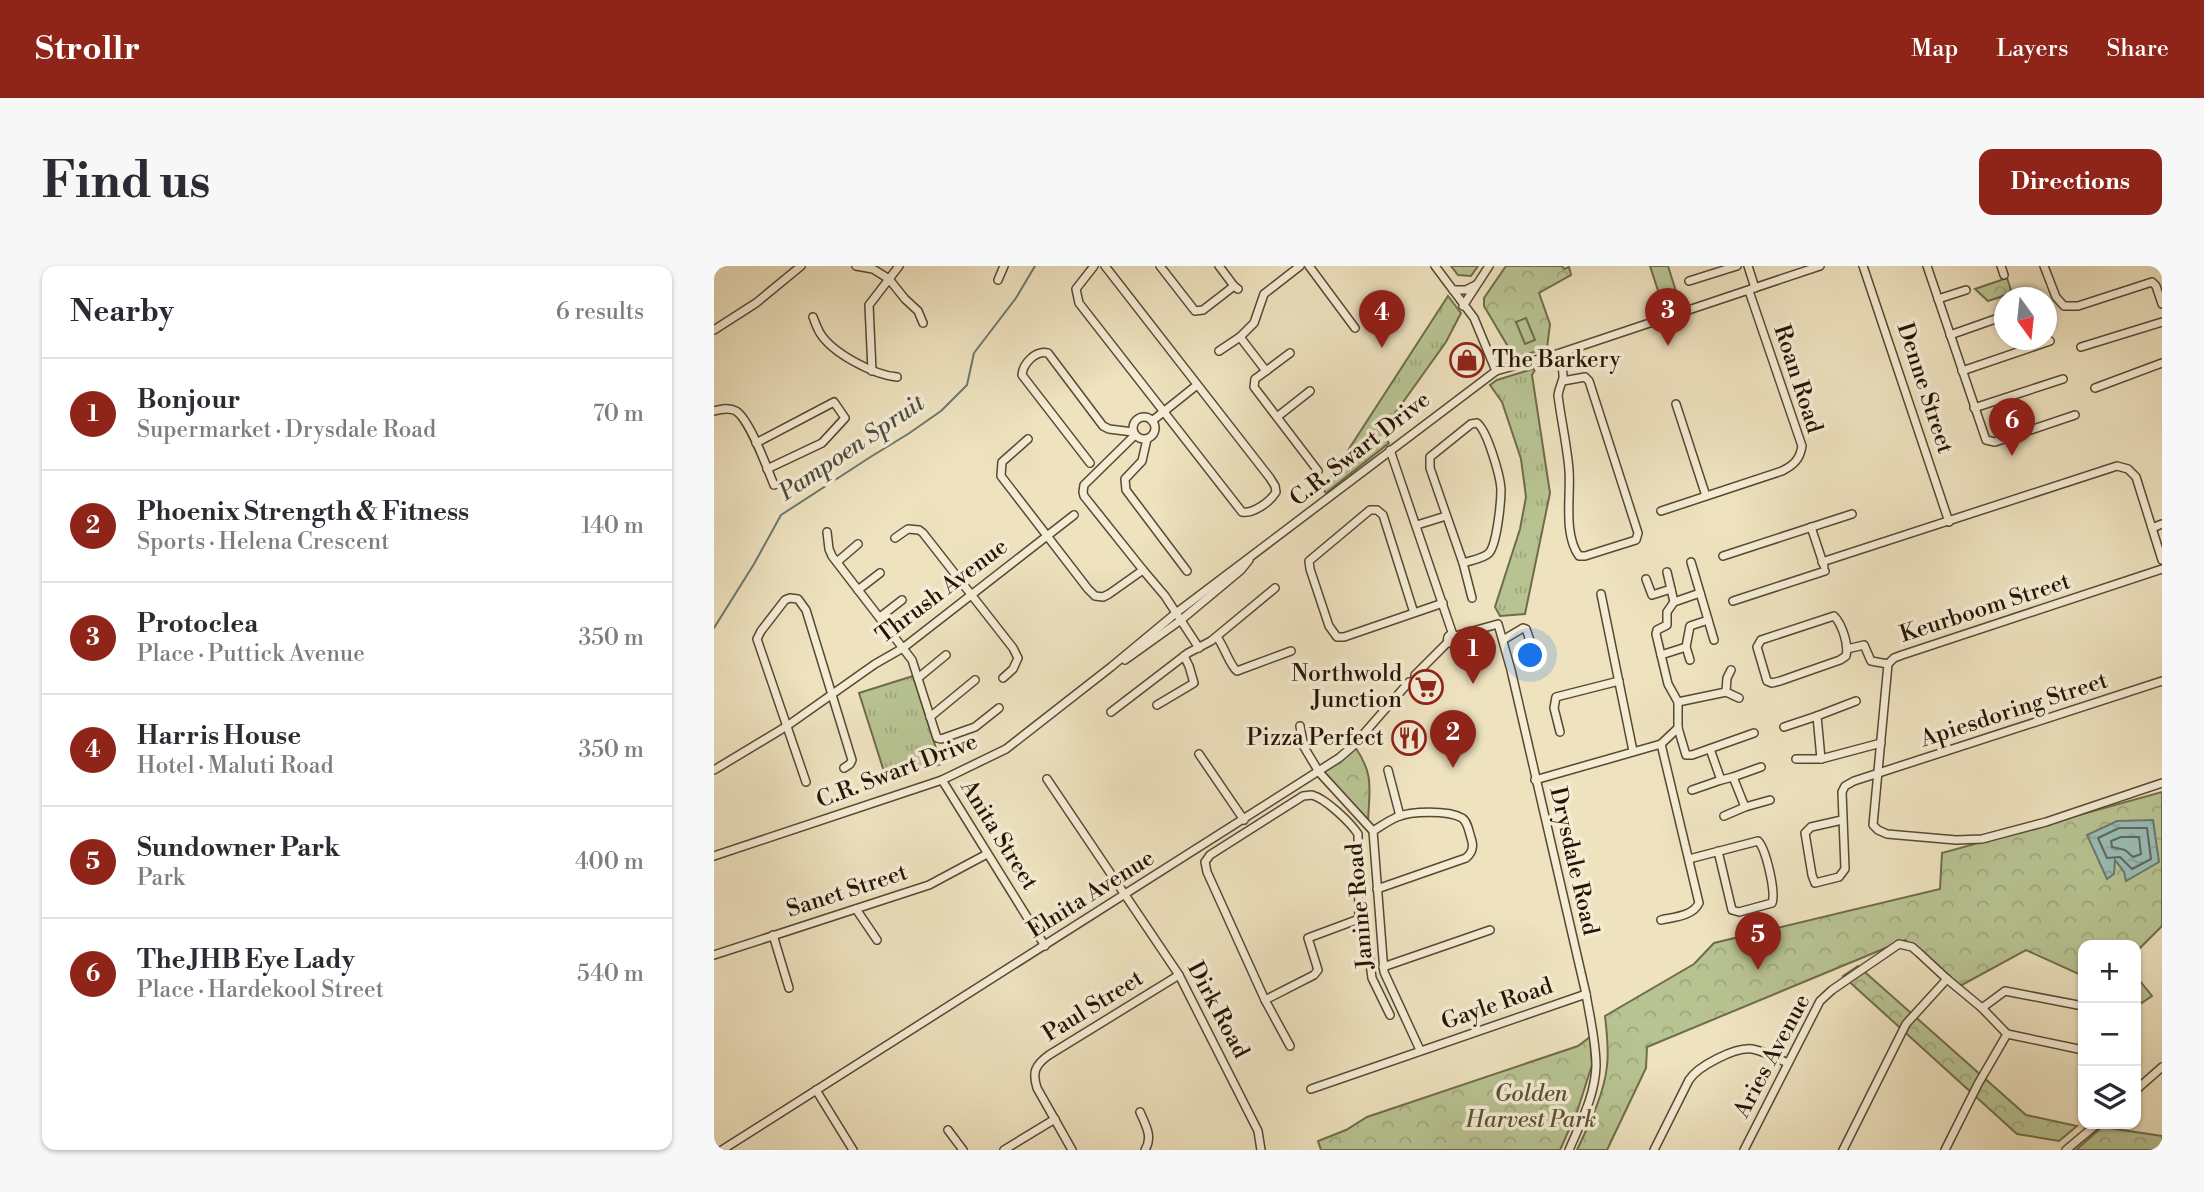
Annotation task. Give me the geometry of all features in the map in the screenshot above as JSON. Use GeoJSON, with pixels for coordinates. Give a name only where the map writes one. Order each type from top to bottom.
{"type":"FeatureCollection","features":[{"type":"Feature","properties":{"kind":"street"},"geometry":{"type":"LineString","coordinates":[[714,330],[756,303],[801,266]]}},
{"type":"Feature","properties":{"kind":"street"},"geometry":{"type":"LineString","coordinates":[[856,266],[873,269],[889,279],[918,311],[923,323]]}},
{"type":"Feature","properties":{"kind":"street"},"geometry":{"type":"LineString","coordinates":[[872,371],[869,305],[900,266]]}},
{"type":"Feature","properties":{"kind":"street"},"geometry":{"type":"LineString","coordinates":[[998,280],[1004,266]]}},
{"type":"Feature","properties":{"kind":"street"},"geometry":{"type":"LineString","coordinates":[[1094,266],[1076,289],[1079,303],[1242,512],[1248,513],[1275,496],[1275,486],[1270,478],[1105,266]]}},
{"type":"Feature","properties":{"kind":"street"},"geometry":{"type":"LineString","coordinates":[[1160,266],[1195,311],[1203,310],[1236,288],[1219,266]]}},
{"type":"Feature","properties":{"kind":"street"},"geometry":{"type":"LineString","coordinates":[[1219,351],[1240,337],[1254,323],[1264,294],[1300,266]]}},
{"type":"Feature","properties":{"kind":"street"},"geometry":{"type":"LineString","coordinates":[[1309,266],[1355,328]]}},
{"type":"Feature","properties":{"kind":"street"},"geometry":{"type":"LineString","coordinates":[[1429,266],[1463,306]]}},
{"type":"Feature","properties":{"kind":"street"},"geometry":{"type":"LineString","coordinates":[[1435,266],[1476,326],[1496,371],[1558,354],[1820,266]]}},
{"type":"Feature","properties":{"kind":"street"},"geometry":{"type":"LineString","coordinates":[[1463,306],[1489,266]]}},
{"type":"Feature","properties":{"kind":"street"},"geometry":{"type":"LineString","coordinates":[[1689,281],[1737,266]]}},
{"type":"Feature","properties":{"kind":"street"},"geometry":{"type":"LineString","coordinates":[[1748,266],[1752,289]]}},
{"type":"Feature","properties":{"kind":"street","name":"Denne Street"},"geometry":{"type":"LineString","coordinates":[[1863,266],[1949,522]]}},
{"type":"Feature","properties":{"kind":"street"},"geometry":{"type":"LineString","coordinates":[[1927,266],[1985,439],[1991,442],[2075,415]]}},
{"type":"Feature","properties":{"kind":"street"},"geometry":{"type":"LineString","coordinates":[[2001,266],[2004,275]]}},
{"type":"Feature","properties":{"kind":"street"},"geometry":{"type":"LineString","coordinates":[[2044,266],[2056,297],[2064,306],[2078,306],[2152,282],[2162,304]]}},
{"type":"Feature","properties":{"kind":"street"},"geometry":{"type":"LineString","coordinates":[[1453,290],[1466,290],[1477,285]]}},
{"type":"Feature","properties":{"kind":"street","name":"Roan Road"},"geometry":{"type":"LineString","coordinates":[[1661,511],[1782,471],[1794,464],[1801,453],[1802,446],[1752,289]]}},
{"type":"Feature","properties":{"kind":"street"},"geometry":{"type":"LineString","coordinates":[[1938,299],[1966,290]]}},
{"type":"Feature","properties":{"kind":"street"},"geometry":{"type":"LineString","coordinates":[[813,317],[828,342],[860,365],[885,376],[897,377]]}},
{"type":"Feature","properties":{"kind":"street"},"geometry":{"type":"LineString","coordinates":[[1950,335],[1994,320]]}},
{"type":"Feature","properties":{"kind":"street"},"geometry":{"type":"LineString","coordinates":[[2081,347],[2162,322]]}},
{"type":"Feature","properties":{"kind":"street"},"geometry":{"type":"LineString","coordinates":[[1240,337],[1266,371]]}},
{"type":"Feature","properties":{"kind":"street"},"geometry":{"type":"LineString","coordinates":[[1962,371],[2024,350]]}},
{"type":"Feature","properties":{"kind":"street"},"geometry":{"type":"LineString","coordinates":[[1290,353],[1256,378],[1254,387],[1318,471]]}},
{"type":"Feature","properties":{"kind":"street"},"geometry":{"type":"LineString","coordinates":[[1090,463],[1022,375],[1024,365],[1037,354],[1048,354],[1104,426],[1147,439]]}},
{"type":"Feature","properties":{"kind":"street"},"geometry":{"type":"LineString","coordinates":[[1558,354],[1563,381],[1558,395],[1569,469],[1572,536],[1579,556],[1586,556],[1636,540],[1638,533],[1589,381],[1585,376],[1563,381]]}},
{"type":"Feature","properties":{"kind":"street"},"geometry":{"type":"LineString","coordinates":[[2095,388],[2162,363]]}},
{"type":"Feature","properties":{"kind":"street","name":"C.R. Swart Drive"},"geometry":{"type":"LineString","coordinates":[[714,856],[942,780],[1006,749],[1111,667],[1144,648],[1178,617],[1241,570],[1249,559],[1496,371]]}},
{"type":"Feature","properties":{"kind":"street"},"geometry":{"type":"LineString","coordinates":[[1974,408],[2063,379]]}},
{"type":"Feature","properties":{"kind":"street"},"geometry":{"type":"LineString","coordinates":[[1152,421],[1197,385]]}},
{"type":"Feature","properties":{"kind":"street"},"geometry":{"type":"LineString","coordinates":[[1277,417],[1310,391]]}},
{"type":"Feature","properties":{"kind":"street"},"geometry":{"type":"LineString","coordinates":[[756,443],[834,402],[845,418],[822,443],[767,469]]}},
{"type":"Feature","properties":{"kind":"street"},"geometry":{"type":"LineString","coordinates":[[1676,404],[1706,496]]}},
{"type":"Feature","properties":{"kind":"street"},"geometry":{"type":"LineString","coordinates":[[714,411],[729,409],[737,412],[746,421],[774,485]]}},
{"type":"Feature","properties":{"kind":"street"},"geometry":{"type":"LineString","coordinates":[[1134,433],[1133,424],[1138,418],[1146,417],[1152,421],[1154,431],[1147,439],[1142,461],[1126,478],[1125,488],[1187,571]]}},
{"type":"Feature","properties":{"kind":"street"},"geometry":{"type":"LineString","coordinates":[[1463,563],[1486,555],[1492,548],[1501,495],[1499,478],[1484,429],[1477,423],[1471,424],[1430,457],[1430,468],[1463,563],[1472,598]]}},
{"type":"Feature","properties":{"kind":"street"},"geometry":{"type":"LineString","coordinates":[[1134,433],[1084,485],[1083,492],[1165,596],[1199,648]]}},
{"type":"Feature","properties":{"kind":"street"},"geometry":{"type":"LineString","coordinates":[[1028,439],[1002,462],[1000,472],[1005,483],[1095,596],[1103,597],[1109,594],[1143,570]]}},
{"type":"Feature","properties":{"kind":"street"},"geometry":{"type":"LineString","coordinates":[[1390,450],[1443,603],[1452,637],[1498,624],[1503,640],[1522,628],[1526,629],[1537,661]]}},
{"type":"Feature","properties":{"kind":"street"},"geometry":{"type":"LineString","coordinates":[[1822,562],[2117,466],[2128,469],[2136,477],[2162,560]]}},
{"type":"Feature","properties":{"kind":"street"},"geometry":{"type":"LineString","coordinates":[[1414,613],[1384,519],[1377,510],[1370,510],[1309,561],[1329,626],[1337,637],[1344,637],[1414,613],[1443,603]]}},
{"type":"Feature","properties":{"kind":"street"},"geometry":{"type":"LineString","coordinates":[[1723,556],[1852,514]]}},
{"type":"Feature","properties":{"kind":"street","name":"Thrush Avenue"},"geometry":{"type":"LineString","coordinates":[[714,770],[787,726],[875,664],[903,648],[1074,515]]}},
{"type":"Feature","properties":{"kind":"street"},"geometry":{"type":"LineString","coordinates":[[1417,525],[1446,516]]}},
{"type":"Feature","properties":{"kind":"street"},"geometry":{"type":"LineString","coordinates":[[2152,528],[2162,524]]}},
{"type":"Feature","properties":{"kind":"street"},"geometry":{"type":"LineString","coordinates":[[1733,601],[1826,572],[1811,527]]}},
{"type":"Feature","properties":{"kind":"street"},"geometry":{"type":"LineString","coordinates":[[895,538],[908,529],[919,530],[972,594],[1017,654],[1017,664],[1003,677]]}},
{"type":"Feature","properties":{"kind":"street"},"geometry":{"type":"LineString","coordinates":[[827,532],[829,549],[837,562],[912,660],[935,734],[941,739],[975,727],[999,708]]}},
{"type":"Feature","properties":{"kind":"street"},"geometry":{"type":"LineString","coordinates":[[837,562],[858,544]]}},
{"type":"Feature","properties":{"kind":"street"},"geometry":{"type":"LineString","coordinates":[[1691,562],[1714,640]]}},
{"type":"Feature","properties":{"kind":"street","name":"Keurboom Street"},"geometry":{"type":"LineString","coordinates":[[2162,569],[1894,658],[1888,664],[1879,775],[1872,817],[1875,828],[1887,834],[1967,840],[2046,822],[2162,783]]}},
{"type":"Feature","properties":{"kind":"street"},"geometry":{"type":"LineString","coordinates":[[1667,572],[1674,602]]}},
{"type":"Feature","properties":{"kind":"street"},"geometry":{"type":"LineString","coordinates":[[858,590],[880,573]]}},
{"type":"Feature","properties":{"kind":"street"},"geometry":{"type":"LineString","coordinates":[[1646,579],[1652,595],[1671,589]]}},
{"type":"Feature","properties":{"kind":"street"},"geometry":{"type":"LineString","coordinates":[[1111,712],[1184,656],[1217,637],[1275,588]]}},
{"type":"Feature","properties":{"kind":"street"},"geometry":{"type":"LineString","coordinates":[[1700,593],[1674,602],[1667,612],[1667,625],[1656,632],[1668,684],[1678,702],[1678,728],[1687,755],[1754,733]]}},
{"type":"Feature","properties":{"kind":"street"},"geometry":{"type":"LineString","coordinates":[[1601,594],[1633,751]]}},
{"type":"Feature","properties":{"kind":"street"},"geometry":{"type":"LineString","coordinates":[[806,782],[757,639],[788,599],[798,599],[806,610],[852,760],[844,768]]}},
{"type":"Feature","properties":{"kind":"street"},"geometry":{"type":"LineString","coordinates":[[880,617],[902,600]]}},
{"type":"Feature","properties":{"kind":"street"},"geometry":{"type":"LineString","coordinates":[[1834,616],[1839,622],[1847,649],[1846,656],[1840,660],[1772,683],[1765,678],[1757,647],[1761,640],[1834,616]]}},
{"type":"Feature","properties":{"kind":"street"},"geometry":{"type":"LineString","coordinates":[[1690,660],[1686,647],[1690,626],[1709,620]]}},
{"type":"Feature","properties":{"kind":"street"},"geometry":{"type":"LineString","coordinates":[[1217,637],[1237,671],[1291,651]]}},
{"type":"Feature","properties":{"kind":"street","name":"Elnita Avenue"},"geometry":{"type":"LineString","coordinates":[[722,1150],[1319,772],[1353,746],[1409,682],[1409,676],[1415,675],[1452,637]]}},
{"type":"Feature","properties":{"kind":"street","name":"Drysdale Road"},"geometry":{"type":"LineString","coordinates":[[1503,640],[1586,994],[1594,1041],[1596,1068],[1585,1114],[1569,1150]]}},
{"type":"Feature","properties":{"kind":"street"},"geometry":{"type":"LineString","coordinates":[[1847,649],[1864,645],[1871,661],[1888,664]]}},
{"type":"Feature","properties":{"kind":"street"},"geometry":{"type":"LineString","coordinates":[[1661,655],[1686,647]]}},
{"type":"Feature","properties":{"kind":"street"},"geometry":{"type":"LineString","coordinates":[[918,678],[946,655]]}},
{"type":"Feature","properties":{"kind":"street"},"geometry":{"type":"LineString","coordinates":[[1157,705],[1194,682],[1184,656]]}},
{"type":"Feature","properties":{"kind":"street"},"geometry":{"type":"LineString","coordinates":[[1726,692],[1727,678],[1731,670]]}},
{"type":"Feature","properties":{"kind":"street"},"geometry":{"type":"LineString","coordinates":[[930,717],[975,680]]}},
{"type":"Feature","properties":{"kind":"street"},"geometry":{"type":"LineString","coordinates":[[1560,732],[1554,708],[1556,697],[1619,681]]}},
{"type":"Feature","properties":{"kind":"street","name":"Apiesdoring Street"},"geometry":{"type":"LineString","coordinates":[[1842,820],[1843,788],[1854,781],[2162,681]]}},
{"type":"Feature","properties":{"kind":"street"},"geometry":{"type":"LineString","coordinates":[[1678,702],[1726,692],[1739,698]]}},
{"type":"Feature","properties":{"kind":"street"},"geometry":{"type":"LineString","coordinates":[[1784,727],[1856,701]]}},
{"type":"Feature","properties":{"kind":"street"},"geometry":{"type":"LineString","coordinates":[[1817,716],[1821,759]]}},
{"type":"Feature","properties":{"kind":"street","name":"Janine Road"},"geometry":{"type":"LineString","coordinates":[[1300,726],[1304,747],[1319,772],[1373,831],[1383,967],[1389,986],[1420,1050]]}},
{"type":"Feature","properties":{"kind":"street"},"geometry":{"type":"LineString","coordinates":[[1535,780],[1661,744],[1678,728]]}},
{"type":"Feature","properties":{"kind":"street"},"geometry":{"type":"LineString","coordinates":[[1796,759],[1821,759],[1881,743]]}},
{"type":"Feature","properties":{"kind":"street"},"geometry":{"type":"LineString","coordinates":[[1661,744],[1699,898],[1697,908],[1688,914],[1661,920]]}},
{"type":"Feature","properties":{"kind":"street"},"geometry":{"type":"LineString","coordinates":[[1710,749],[1721,780]]}},
{"type":"Feature","properties":{"kind":"street"},"geometry":{"type":"LineString","coordinates":[[1199,754],[1244,820]]}},
{"type":"Feature","properties":{"kind":"street"},"geometry":{"type":"LineString","coordinates":[[1692,790],[1761,767]]}},
{"type":"Feature","properties":{"kind":"street"},"geometry":{"type":"LineString","coordinates":[[1388,770],[1399,816]]}},
{"type":"Feature","properties":{"kind":"street"},"geometry":{"type":"LineString","coordinates":[[1733,777],[1745,807]]}},
{"type":"Feature","properties":{"kind":"street","name":"Dirk Road"},"geometry":{"type":"LineString","coordinates":[[1047,779],[1179,975],[1258,1130],[1261,1150]]}},
{"type":"Feature","properties":{"kind":"street","name":"Anita Street"},"geometry":{"type":"LineString","coordinates":[[942,780],[1045,946]]}},
{"type":"Feature","properties":{"kind":"street"},"geometry":{"type":"LineString","coordinates":[[1290,1046],[1265,1000],[1207,872],[1205,862],[1210,855],[1303,796],[1317,796],[1352,825],[1358,834],[1359,919],[1365,926],[1372,978],[1390,1015]]}},
{"type":"Feature","properties":{"kind":"street"},"geometry":{"type":"LineString","coordinates":[[1724,816],[1770,800]]}},
{"type":"Feature","properties":{"kind":"street"},"geometry":{"type":"LineString","coordinates":[[1373,831],[1399,816],[1430,812],[1462,818],[1473,843],[1466,858],[1377,889]]}},
{"type":"Feature","properties":{"kind":"street"},"geometry":{"type":"LineString","coordinates":[[1842,820],[1845,866],[1843,873],[1839,877],[1816,883],[1811,875],[1805,833],[1811,827],[1842,820]]}},
{"type":"Feature","properties":{"kind":"street"},"geometry":{"type":"LineString","coordinates":[[1689,859],[1718,851],[1751,842],[1760,842],[1773,891],[1772,903],[1739,912],[1732,910],[1718,851]]}},
{"type":"Feature","properties":{"kind":"street","name":"Sanet Street"},"geometry":{"type":"LineString","coordinates":[[714,955],[942,880],[987,854]]}},
{"type":"Feature","properties":{"kind":"street"},"geometry":{"type":"LineString","coordinates":[[1359,902],[1378,901]]}},
{"type":"Feature","properties":{"kind":"street"},"geometry":{"type":"LineString","coordinates":[[856,909],[877,940]]}},
{"type":"Feature","properties":{"kind":"street"},"geometry":{"type":"LineString","coordinates":[[1265,1000],[1314,975],[1318,970],[1308,938],[1359,919]]}},
{"type":"Feature","properties":{"kind":"street"},"geometry":{"type":"LineString","coordinates":[[1383,967],[1490,930]]}},
{"type":"Feature","properties":{"kind":"street"},"geometry":{"type":"LineString","coordinates":[[773,935],[789,988]]}},
{"type":"Feature","properties":{"kind":"street","name":"Aries Avenue"},"geometry":{"type":"LineString","coordinates":[[1744,1150],[1820,1001],[1899,944],[1912,947],[1982,1008],[2007,1034]]}},
{"type":"Feature","properties":{"kind":"street","name":"Paul Street"},"geometry":{"type":"LineString","coordinates":[[1072,1150],[1037,1088],[1034,1078],[1040,1061],[1179,975]]}},
{"type":"Feature","properties":{"kind":"street"},"geometry":{"type":"LineString","coordinates":[[1843,1150],[1906,1024],[1947,979]]}},
{"type":"Feature","properties":{"kind":"street"},"geometry":{"type":"LineString","coordinates":[[1982,1008],[2005,991],[2078,1005]]}},
{"type":"Feature","properties":{"kind":"street","name":"Gayle Road"},"geometry":{"type":"LineString","coordinates":[[1311,1089],[1586,994]]}},
{"type":"Feature","properties":{"kind":"street"},"geometry":{"type":"LineString","coordinates":[[1945,1150],[2007,1034],[2078,1048]]}},
{"type":"Feature","properties":{"kind":"street"},"geometry":{"type":"LineString","coordinates":[[1654,1150],[1689,1080],[1697,1071],[1741,1049],[1758,1050],[1788,1063]]}},
{"type":"Feature","properties":{"kind":"street"},"geometry":{"type":"LineString","coordinates":[[2141,1086],[2162,1067]]}},
{"type":"Feature","properties":{"kind":"street"},"geometry":{"type":"LineString","coordinates":[[816,1090],[853,1150]]}},
{"type":"Feature","properties":{"kind":"street"},"geometry":{"type":"LineString","coordinates":[[1140,1112],[1149,1135],[1145,1150]]}},
{"type":"Feature","properties":{"kind":"street"},"geometry":{"type":"LineString","coordinates":[[1004,1150],[1055,1119]]}},
{"type":"Feature","properties":{"kind":"street"},"geometry":{"type":"LineString","coordinates":[[2066,1150],[2091,1129]]}},
{"type":"Feature","properties":{"kind":"street"},"geometry":{"type":"LineString","coordinates":[[948,1130],[963,1150]]}},
{"type":"Feature","properties":{"kind":"street"},"geometry":{"type":"LineString","coordinates":[[736,1141],[742,1150]]}},
{"type":"Feature","properties":{"kind":"green space"},"geometry":{"type":"Polygon","coordinates":[[[1451,266],[1478,266],[1471,276],[1458,275],[1451,266]]]}},
{"type":"Feature","properties":{"kind":"green space"},"geometry":{"type":"Polygon","coordinates":[[[1506,266],[1569,267],[1571,275],[1539,293],[1550,324],[1547,348],[1521,356],[1513,355],[1484,306],[1484,298],[1506,266]]]}},
{"type":"Feature","properties":{"kind":"green space"},"geometry":{"type":"Polygon","coordinates":[[[1650,266],[1668,266],[1680,304],[1664,309],[1650,266]]]}},
{"type":"Feature","properties":{"kind":"green space"},"geometry":{"type":"Polygon","coordinates":[[[2007,278],[2010,287],[1994,287],[1994,299],[1988,301],[1975,289],[2007,278]]]}},
{"type":"Feature","properties":{"kind":"green space"},"geometry":{"type":"Polygon","coordinates":[[[1448,296],[1461,313],[1446,342],[1381,433],[1389,443],[1326,493],[1323,489],[1448,296]]]}},
{"type":"Feature","properties":{"kind":"green space"},"geometry":{"type":"Polygon","coordinates":[[[1526,318],[1535,340],[1525,344],[1516,322],[1526,318]]]}},
{"type":"Feature","properties":{"kind":"green space"},"geometry":{"type":"Polygon","coordinates":[[[1536,368],[1532,375],[1550,493],[1525,614],[1500,616],[1495,607],[1520,529],[1526,497],[1521,459],[1502,402],[1490,385],[1497,380],[1536,368]]]}},
{"type":"Feature","properties":{"kind":"green space"},"geometry":{"type":"Polygon","coordinates":[[[913,676],[941,764],[887,781],[859,693],[913,676]]]}},
{"type":"Feature","properties":{"kind":"green space"},"geometry":{"type":"Polygon","coordinates":[[[1355,747],[1368,775],[1368,823],[1321,772],[1355,747]]]}},
{"type":"Feature","properties":{"kind":"green space"},"geometry":{"type":"Polygon","coordinates":[[[2162,792],[2162,926],[2141,947],[2141,940],[2078,940],[2078,974],[2026,950],[1960,986],[1905,940],[1647,1047],[1646,1068],[1607,1150],[1577,1150],[1603,1088],[1608,1054],[1605,1016],[1694,964],[1714,943],[1940,889],[1942,853],[2162,792]]]}},
{"type":"Feature","properties":{"kind":"green space"},"geometry":{"type":"Polygon","coordinates":[[[1858,966],[2026,1115],[2077,1126],[2059,1141],[2017,1134],[1843,976],[1858,966]]]}},
{"type":"Feature","properties":{"kind":"green space"},"geometry":{"type":"Polygon","coordinates":[[[2141,982],[2152,996],[2141,1003],[2141,982]]]}},
{"type":"Feature","properties":{"kind":"green space","name":"Golden Harvest Park"},"geometry":{"type":"Polygon","coordinates":[[[1590,1037],[1592,1065],[1577,1112],[1560,1150],[1321,1150],[1318,1141],[1346,1130],[1367,1117],[1578,1046],[1590,1037]]]}},
{"type":"Feature","properties":{"kind":"green space"},"geometry":{"type":"Polygon","coordinates":[[[2100,1129],[2162,1136],[2162,1150],[2076,1150],[2100,1129]]]}},
{"type":"Feature","properties":{"kind":"water"},"geometry":{"type":"Polygon","coordinates":[[[2153,820],[2159,862],[2126,881],[2124,872],[2115,860],[2114,874],[2107,879],[2087,835],[2117,821],[2153,820]]]}},
{"type":"Feature","properties":{"kind":"waterway","name":"Pampoen Spruit"},"geometry":{"type":"LineString","coordinates":[[714,628],[781,515],[941,411],[967,385],[974,353],[1016,298],[1035,266]]}},
{"type":"Feature","properties":{"kind":"place","name":"Protoclea"},"geometry":{"type":"Point","coordinates":[1668,346]}},
{"type":"Feature","properties":{"kind":"place","name":"Harris House"},"geometry":{"type":"Point","coordinates":[1382,348]}},
{"type":"Feature","properties":{"kind":"place","name":"The Barkery"},"geometry":{"type":"Point","coordinates":[1467,360]}},
{"type":"Feature","properties":{"kind":"place","name":"The JHB Eye Lady"},"geometry":{"type":"Point","coordinates":[2012,456]}},
{"type":"Feature","properties":{"kind":"place","name":"Bonjour"},"geometry":{"type":"Point","coordinates":[1473,684]}},
{"type":"Feature","properties":{"kind":"place","name":"Northwold Junction"},"geometry":{"type":"Point","coordinates":[1426,687]}},
{"type":"Feature","properties":{"kind":"place","name":"Pizza Perfect"},"geometry":{"type":"Point","coordinates":[1409,738]}},
{"type":"Feature","properties":{"kind":"place","name":"Phoenix Strength & Fitness"},"geometry":{"type":"Point","coordinates":[1453,768]}},
{"type":"Feature","properties":{"kind":"place","name":"Sundowner Park"},"geometry":{"type":"Point","coordinates":[1758,970]}}]}
